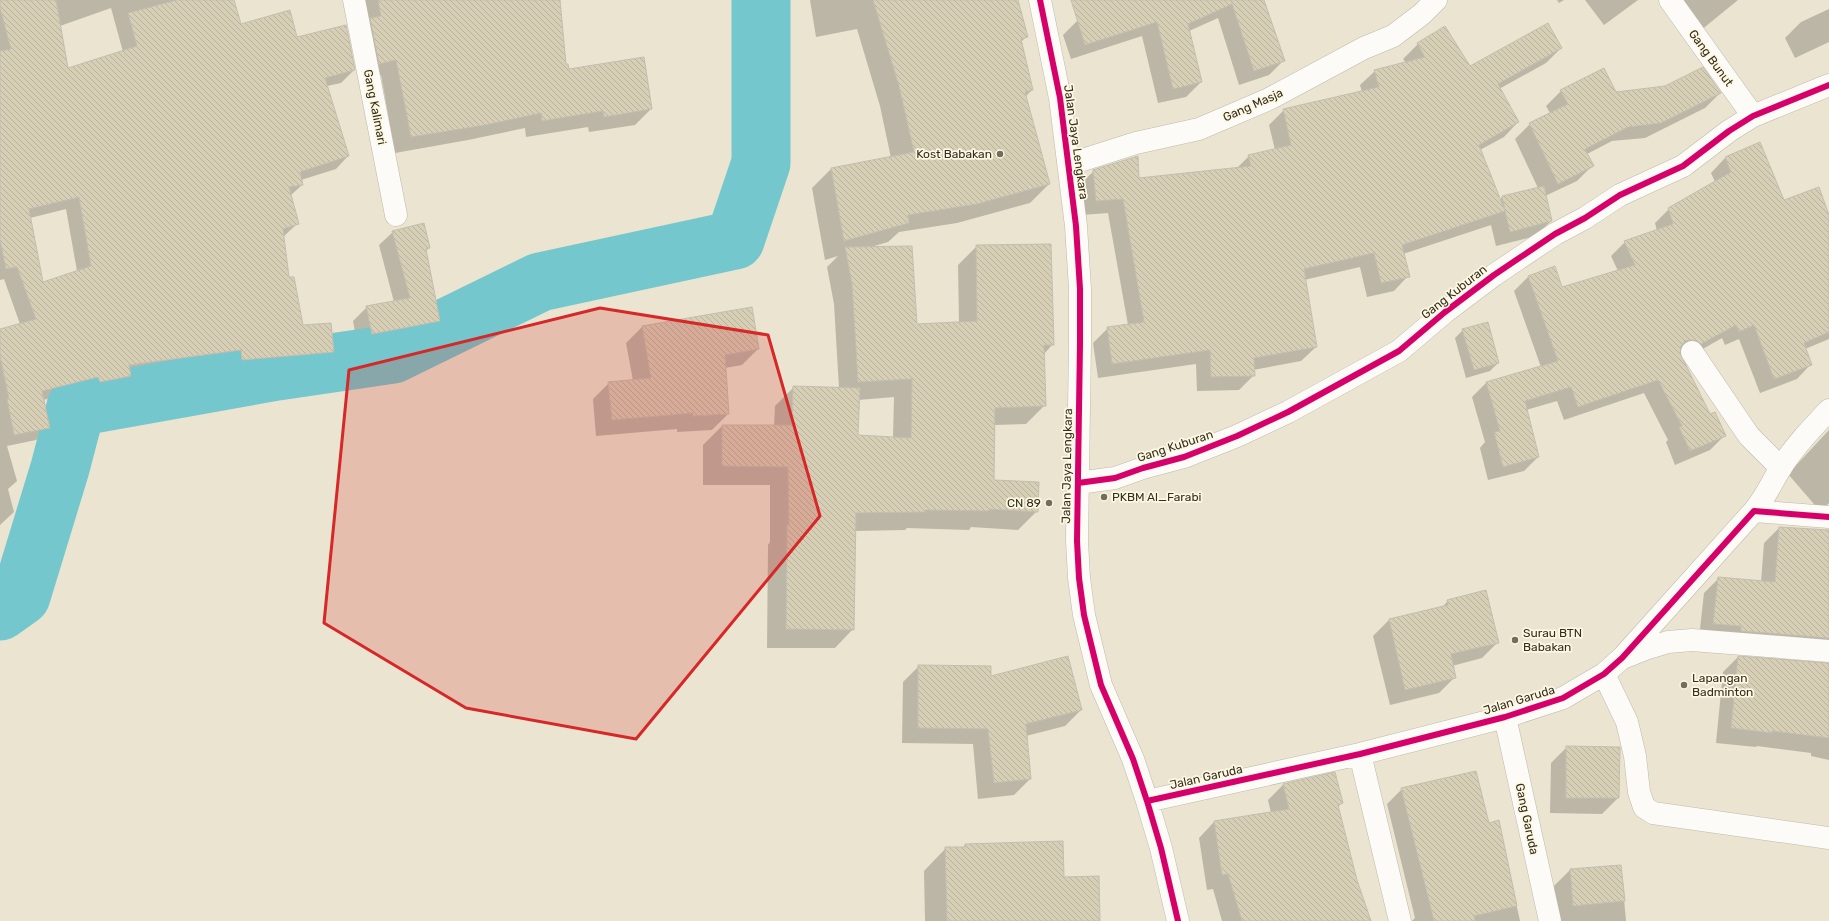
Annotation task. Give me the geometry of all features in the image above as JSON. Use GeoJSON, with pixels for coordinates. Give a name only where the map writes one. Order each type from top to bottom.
{"type":"FeatureCollection","features":[{"type":"Feature","properties":{"kind":"street","name":"Gang Kalimari"},"geometry":{"type":"LineString","coordinates":[[354,0],[396,215]]}},
{"type":"Feature","properties":{"kind":"street","name":"Jalan Jaya Lengkara"},"geometry":{"type":"LineString","coordinates":[[1040,0],[1060,98],[1070,164],[1076,226],[1080,289],[1077,541],[1079,578],[1084,615],[1101,685],[1133,760],[1147,801],[1161,848],[1178,921]]}},
{"type":"Feature","properties":{"kind":"street","name":"Gang Bunut"},"geometry":{"type":"LineString","coordinates":[[1670,0],[1753,116]]}},
{"type":"Feature","properties":{"kind":"street","name":"Gang Masja"},"geometry":{"type":"LineString","coordinates":[[1070,164],[1136,143],[1199,129],[1269,99],[1364,48],[1393,36],[1429,7]]}},
{"type":"Feature","properties":{"kind":"street","name":"Gang Kuburan"},"geometry":{"type":"LineString","coordinates":[[1078,483],[1115,478],[1143,468],[1184,457],[1250,430],[1288,412],[1399,351],[1445,312],[1494,275],[1555,234],[1585,218],[1620,195],[1683,166],[1729,131],[1753,116],[1829,85]]}},
{"type":"Feature","properties":{"kind":"street"},"geometry":{"type":"LineString","coordinates":[[1692,352],[1749,436],[1781,468]]}},
{"type":"Feature","properties":{"kind":"street","name":"Jalan Garuda"},"geometry":{"type":"LineString","coordinates":[[1147,801],[1360,754],[1505,717],[1563,698],[1604,674],[1622,658],[1765,498],[1781,468],[1814,426],[1829,410]]}},
{"type":"Feature","properties":{"kind":"street"},"geometry":{"type":"LineString","coordinates":[[1754,511],[1829,517]]}},
{"type":"Feature","properties":{"kind":"street","name":"Jalan Garuda"},"geometry":{"type":"LineString","coordinates":[[1622,658],[1668,642],[1692,640],[1829,651]]}},
{"type":"Feature","properties":{"kind":"street"},"geometry":{"type":"LineString","coordinates":[[1604,674],[1627,722],[1635,756],[1639,792],[1644,807],[1653,813],[1829,838]]}},
{"type":"Feature","properties":{"kind":"street","name":"Gang Garuda"},"geometry":{"type":"LineString","coordinates":[[1505,717],[1550,921]]}},
{"type":"Feature","properties":{"kind":"street"},"geometry":{"type":"LineString","coordinates":[[1360,754],[1400,921]]}},
{"type":"Feature","properties":{"kind":"highlighted area"},"geometry":{"type":"Polygon","coordinates":[[[600,308],[768,335],[820,516],[636,739],[466,708],[324,623],[349,370],[600,308]]]}},
{"type":"Feature","properties":{"kind":"building"},"geometry":{"type":"Polygon","coordinates":[[[0,0],[56,0],[68,68],[137,46],[128,13],[177,0],[234,0],[241,24],[290,10],[297,37],[346,25],[355,70],[325,78],[349,156],[300,172],[303,185],[289,187],[299,224],[283,229],[289,277],[294,277],[303,325],[331,323],[334,352],[242,360],[241,350],[129,365],[131,376],[100,382],[98,377],[42,391],[50,428],[14,435],[7,399],[9,399],[0,356],[0,329],[36,319],[17,267],[6,269],[0,240],[0,51],[11,49],[0,8],[0,0]],[[79,197],[29,209],[43,282],[91,266],[79,197]]]}},
{"type":"Feature","properties":{"kind":"building"},"geometry":{"type":"Polygon","coordinates":[[[378,0],[560,0],[566,64],[568,64],[569,69],[644,57],[652,109],[604,117],[603,111],[542,121],[541,113],[485,125],[411,137],[396,60],[379,64],[370,18],[381,16],[378,0]]]}},
{"type":"Feature","properties":{"kind":"building"},"geometry":{"type":"Polygon","coordinates":[[[873,0],[1018,0],[1028,37],[1021,39],[1033,90],[1025,92],[1050,184],[977,204],[908,215],[909,223],[844,241],[831,168],[914,152],[899,86],[873,0]]]}},
{"type":"Feature","properties":{"kind":"building"},"geometry":{"type":"Polygon","coordinates":[[[1071,0],[1264,0],[1285,61],[1254,71],[1232,4],[1188,24],[1202,82],[1173,89],[1157,22],[1085,45],[1071,0]]]}},
{"type":"Feature","properties":{"kind":"building"},"geometry":{"type":"Polygon","coordinates":[[[1548,23],[1562,48],[1498,84],[1519,122],[1479,145],[1505,211],[1402,245],[1410,277],[1381,283],[1374,253],[1304,269],[1317,347],[1254,358],[1255,376],[1211,377],[1210,350],[1112,364],[1107,327],[1144,322],[1123,199],[1096,201],[1093,170],[1138,156],[1139,178],[1251,166],[1248,155],[1291,145],[1283,109],[1379,87],[1374,70],[1425,57],[1417,43],[1445,26],[1470,66],[1548,23]]]}},
{"type":"Feature","properties":{"kind":"building"},"geometry":{"type":"Polygon","coordinates":[[[1703,67],[1721,93],[1661,123],[1628,127],[1585,149],[1594,166],[1558,184],[1529,123],[1568,104],[1560,90],[1604,68],[1616,92],[1665,86],[1703,67]]]}},
{"type":"Feature","properties":{"kind":"building"},"geometry":{"type":"Polygon","coordinates":[[[1760,142],[1784,200],[1819,187],[1829,215],[1829,332],[1804,343],[1812,365],[1774,379],[1754,325],[1739,332],[1736,325],[1701,344],[1697,341],[1685,341],[1681,346],[1680,353],[1710,414],[1715,412],[1726,436],[1690,451],[1679,427],[1682,426],[1658,380],[1578,407],[1571,387],[1525,401],[1539,457],[1503,467],[1494,432],[1500,431],[1486,382],[1558,361],[1528,276],[1555,266],[1562,287],[1635,265],[1624,241],[1673,224],[1668,208],[1731,172],[1725,157],[1760,142]]]}},
{"type":"Feature","properties":{"kind":"building"},"geometry":{"type":"Polygon","coordinates":[[[1544,186],[1552,221],[1510,232],[1502,196],[1544,186]]]}},
{"type":"Feature","properties":{"kind":"building"},"geometry":{"type":"Polygon","coordinates":[[[424,223],[430,248],[426,249],[440,321],[372,334],[366,306],[410,298],[392,231],[424,223]]]}},
{"type":"Feature","properties":{"kind":"building"},"geometry":{"type":"Polygon","coordinates":[[[1051,244],[1054,345],[1044,345],[1046,406],[995,408],[994,480],[1039,482],[1038,512],[989,509],[989,511],[925,510],[925,512],[856,513],[854,630],[786,629],[787,525],[789,525],[788,467],[722,466],[722,425],[792,425],[793,386],[860,388],[858,435],[911,438],[912,379],[858,382],[852,284],[845,247],[912,246],[917,324],[977,321],[976,245],[1051,244]]]}},
{"type":"Feature","properties":{"kind":"building"},"geometry":{"type":"Polygon","coordinates":[[[752,307],[759,349],[725,355],[729,414],[693,416],[693,413],[612,420],[608,382],[651,378],[642,326],[752,307]]]}},
{"type":"Feature","properties":{"kind":"building"},"geometry":{"type":"Polygon","coordinates":[[[1488,322],[1499,363],[1474,370],[1462,329],[1488,322]]]}},
{"type":"Feature","properties":{"kind":"building"},"geometry":{"type":"Polygon","coordinates":[[[1779,527],[1829,530],[1829,638],[1741,631],[1741,626],[1713,624],[1718,577],[1775,582],[1779,527]]]}},
{"type":"Feature","properties":{"kind":"building"},"geometry":{"type":"Polygon","coordinates":[[[1486,590],[1499,643],[1451,654],[1456,678],[1405,690],[1389,619],[1448,605],[1447,600],[1486,590]]]}},
{"type":"Feature","properties":{"kind":"building"},"geometry":{"type":"Polygon","coordinates":[[[1068,656],[1082,710],[1026,724],[1031,779],[994,783],[988,729],[918,728],[918,665],[991,666],[991,676],[1068,656]]]}},
{"type":"Feature","properties":{"kind":"building"},"geometry":{"type":"Polygon","coordinates":[[[1738,656],[1829,663],[1829,738],[1731,728],[1738,656]]]}},
{"type":"Feature","properties":{"kind":"building"},"geometry":{"type":"Polygon","coordinates":[[[1566,746],[1620,747],[1619,798],[1566,798],[1566,746]]]}},
{"type":"Feature","properties":{"kind":"building"},"geometry":{"type":"Polygon","coordinates":[[[1476,771],[1489,823],[1499,820],[1517,906],[1474,916],[1475,921],[1434,921],[1401,788],[1476,771]]]}},
{"type":"Feature","properties":{"kind":"building"},"geometry":{"type":"Polygon","coordinates":[[[1335,772],[1343,803],[1338,805],[1357,880],[1371,921],[1242,921],[1228,874],[1222,875],[1214,821],[1289,809],[1283,784],[1335,772]]]}},
{"type":"Feature","properties":{"kind":"building"},"geometry":{"type":"Polygon","coordinates":[[[1063,841],[1064,877],[1099,876],[1100,921],[947,921],[945,847],[965,847],[965,844],[1063,841]]]}},
{"type":"Feature","properties":{"kind":"building"},"geometry":{"type":"Polygon","coordinates":[[[1621,865],[1625,901],[1573,906],[1570,869],[1621,865]]]}},
{"type":"Feature","properties":{"kind":"waterway"},"geometry":{"type":"LineString","coordinates":[[0,611],[21,596],[60,468],[76,407],[277,371],[393,354],[540,282],[735,240],[761,163],[761,0]]}},
{"type":"Feature","properties":{"kind":"cycle path"},"geometry":{"type":"LineString","coordinates":[[1040,0],[1060,98],[1076,226],[1080,289],[1077,541],[1079,578],[1084,615],[1101,685],[1133,759],[1147,801],[1161,848],[1178,921]]}},
{"type":"Feature","properties":{"kind":"cycle path"},"geometry":{"type":"LineString","coordinates":[[1078,483],[1115,478],[1143,468],[1184,457],[1237,436],[1288,412],[1399,351],[1445,312],[1494,275],[1555,234],[1585,218],[1620,195],[1683,166],[1729,131],[1753,116],[1829,85]]}},
{"type":"Feature","properties":{"kind":"cycle path"},"geometry":{"type":"LineString","coordinates":[[1147,801],[1360,754],[1505,717],[1563,698],[1604,674],[1622,658],[1754,511],[1829,517]]}},
{"type":"Feature","properties":{"kind":"place","name":"Kost Babakan"},"geometry":{"type":"Point","coordinates":[1000,154]}},
{"type":"Feature","properties":{"kind":"place","name":"PKBM Al_Farabi"},"geometry":{"type":"Point","coordinates":[1104,497]}},
{"type":"Feature","properties":{"kind":"place","name":"CN 89"},"geometry":{"type":"Point","coordinates":[1049,503]}},
{"type":"Feature","properties":{"kind":"place","name":"Surau BTN Babakan"},"geometry":{"type":"Point","coordinates":[1515,640]}},
{"type":"Feature","properties":{"kind":"place","name":"Lapangan Badminton"},"geometry":{"type":"Point","coordinates":[1684,685]}}]}
